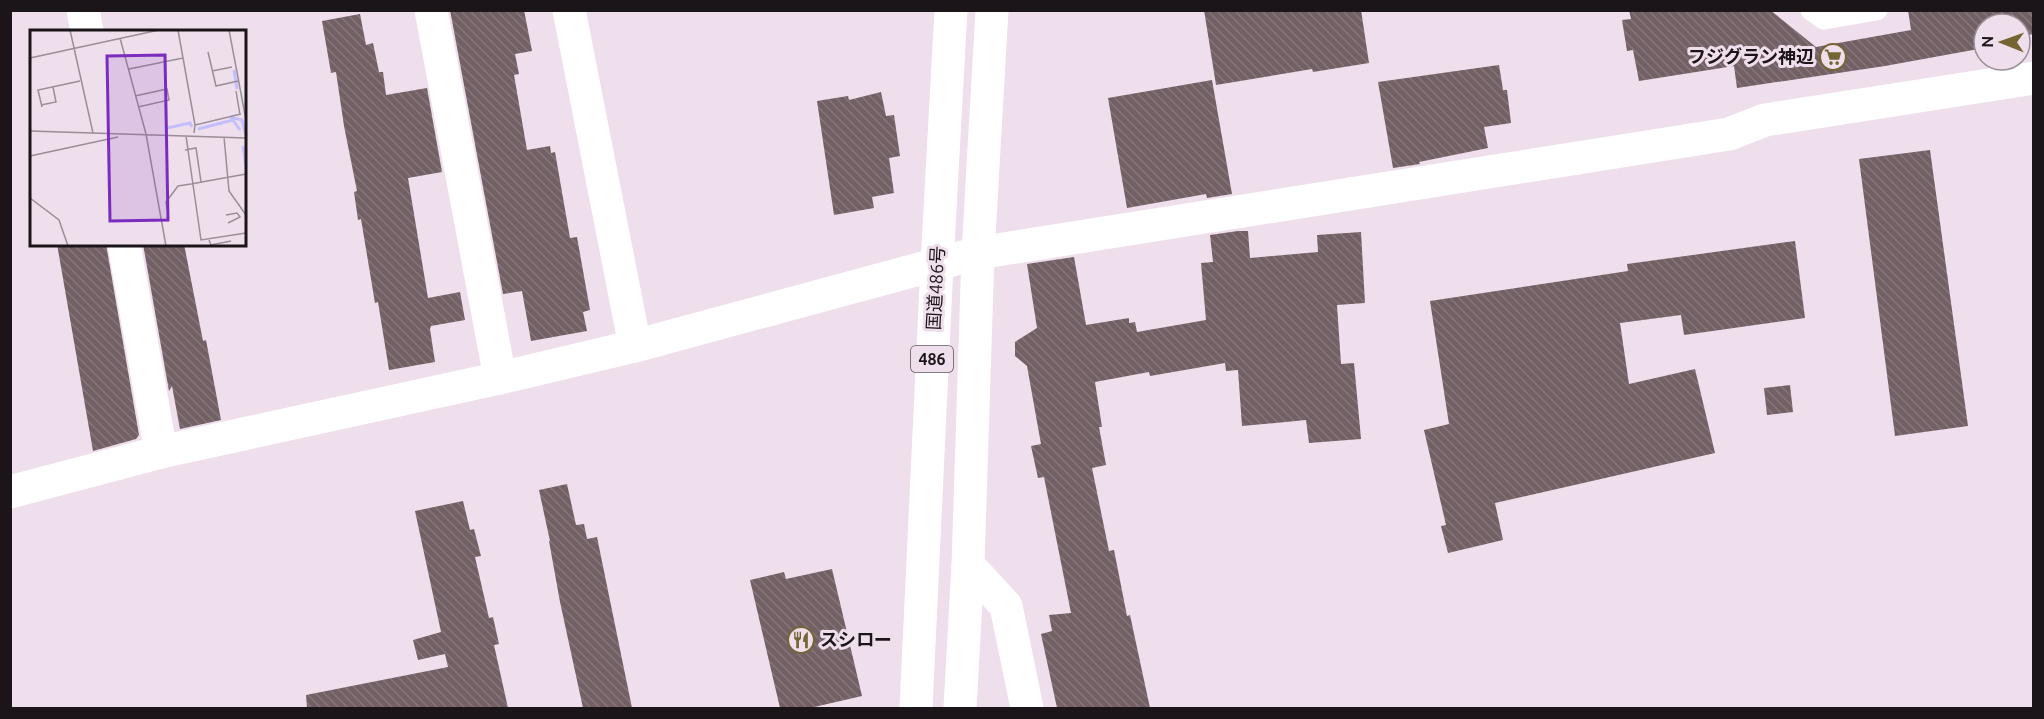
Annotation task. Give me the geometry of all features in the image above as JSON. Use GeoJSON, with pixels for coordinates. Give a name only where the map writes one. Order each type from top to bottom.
{"type":"FeatureCollection","features":[{"type":"Feature","properties":{"kind":"main road"},"geometry":{"type":"LineString","coordinates":[[83,10],[87,30]]}},
{"type":"Feature","properties":{"kind":"main road"},"geometry":{"type":"LineString","coordinates":[[431,10],[500,378]]}},
{"type":"Feature","properties":{"kind":"main road"},"geometry":{"type":"LineString","coordinates":[[569,10],[635,345]]}},
{"type":"Feature","properties":{"kind":"main road","name":"国道486号"},"geometry":{"type":"LineString","coordinates":[[916,708],[936,264],[951,10]]}},
{"type":"Feature","properties":{"kind":"main road","name":"486"},"geometry":{"type":"LineString","coordinates":[[960,708],[968,565],[978,253],[992,10]]}},
{"type":"Feature","properties":{"kind":"main road"},"geometry":{"type":"LineString","coordinates":[[10,492],[160,452],[500,378],[635,345],[978,253],[1729,134],[1765,120],[2034,78]]}},
{"type":"Feature","properties":{"kind":"main road"},"geometry":{"type":"LineString","coordinates":[[124,246],[160,452]]}},
{"type":"Feature","properties":{"kind":"main road"},"geometry":{"type":"LineString","coordinates":[[968,565],[1006,606],[1027,708]]}},
{"type":"Feature","properties":{"kind":"lane"},"geometry":{"type":"LineString","coordinates":[[1811,10],[1824,19],[1877,10]]}},
{"type":"Feature","properties":{"kind":"building"},"geometry":{"type":"Polygon","coordinates":[[[450,10],[524,10],[532,51],[515,54],[519,74],[514,75],[527,150],[550,146],[551,153],[555,152],[570,238],[577,237],[590,310],[583,312],[587,331],[531,341],[522,291],[503,294],[450,10]]]}},
{"type":"Feature","properties":{"kind":"building"},"geometry":{"type":"Polygon","coordinates":[[[1204,10],[1361,10],[1369,63],[1313,72],[1312,69],[1216,85],[1204,10]]]}},
{"type":"Feature","properties":{"kind":"building","name":"フジグラン神辺"},"geometry":{"type":"Polygon","coordinates":[[[1629,10],[1770,10],[1816,47],[1911,30],[1908,10],[2034,10],[2034,34],[2032,34],[2032,12],[1972,12],[1972,50],[1737,88],[1734,66],[1639,81],[1633,50],[1627,51],[1622,20],[1631,19],[1629,10]]]}},
{"type":"Feature","properties":{"kind":"building"},"geometry":{"type":"Polygon","coordinates":[[[360,14],[366,45],[373,43],[379,72],[383,72],[386,95],[427,88],[442,172],[408,178],[428,298],[460,292],[465,320],[431,326],[435,362],[389,370],[361,219],[358,220],[354,192],[357,191],[336,72],[331,73],[322,21],[360,14]]]}},
{"type":"Feature","properties":{"kind":"building"},"geometry":{"type":"Polygon","coordinates":[[[1499,65],[1503,90],[1507,90],[1511,123],[1484,127],[1488,148],[1393,168],[1378,82],[1499,65]]]}},
{"type":"Feature","properties":{"kind":"building"},"geometry":{"type":"Polygon","coordinates":[[[1212,80],[1232,194],[1207,198],[1206,194],[1127,208],[1108,98],[1212,80]]]}},
{"type":"Feature","properties":{"kind":"building"},"geometry":{"type":"Polygon","coordinates":[[[881,92],[886,116],[894,115],[900,156],[889,158],[894,193],[872,197],[874,208],[834,215],[817,101],[848,96],[849,100],[881,92]]]}},
{"type":"Feature","properties":{"kind":"building"},"geometry":{"type":"Polygon","coordinates":[[[1930,150],[1968,426],[1895,436],[1859,159],[1930,150]]]}},
{"type":"Feature","properties":{"kind":"building"},"geometry":{"type":"Polygon","coordinates":[[[1248,231],[1250,258],[1318,252],[1317,235],[1361,232],[1365,303],[1337,305],[1341,364],[1354,363],[1361,439],[1309,443],[1306,420],[1242,426],[1238,370],[1226,371],[1225,363],[1150,376],[1149,372],[1095,382],[1102,427],[1099,427],[1106,465],[1092,468],[1109,551],[1114,550],[1127,616],[1130,615],[1150,708],[1057,708],[1041,634],[1052,631],[1049,615],[1071,613],[1044,477],[1038,478],[1031,446],[1041,444],[1027,366],[1015,356],[1015,342],[1037,328],[1027,264],[1074,257],[1086,325],[1129,318],[1129,323],[1135,322],[1137,332],[1206,320],[1201,263],[1213,262],[1210,235],[1248,231]]]}},
{"type":"Feature","properties":{"kind":"building"},"geometry":{"type":"Polygon","coordinates":[[[1795,241],[1805,318],[1684,335],[1681,315],[1620,323],[1629,384],[1695,369],[1715,453],[1495,503],[1503,540],[1448,553],[1441,526],[1446,525],[1424,430],[1449,424],[1430,301],[1628,271],[1627,264],[1795,241]]]}},
{"type":"Feature","properties":{"kind":"building"},"geometry":{"type":"Polygon","coordinates":[[[57,246],[106,246],[139,435],[136,439],[93,451],[57,246]]]}},
{"type":"Feature","properties":{"kind":"building"},"geometry":{"type":"Polygon","coordinates":[[[143,246],[184,246],[221,420],[180,429],[172,386],[169,391],[143,246]]]}},
{"type":"Feature","properties":{"kind":"building"},"geometry":{"type":"Polygon","coordinates":[[[1790,385],[1793,412],[1767,415],[1764,388],[1790,385]]]}},
{"type":"Feature","properties":{"kind":"building"},"geometry":{"type":"Polygon","coordinates":[[[567,484],[576,525],[584,524],[587,539],[597,537],[632,708],[583,708],[539,490],[567,484]]]}},
{"type":"Feature","properties":{"kind":"building"},"geometry":{"type":"Polygon","coordinates":[[[463,501],[470,530],[474,529],[481,556],[475,557],[489,618],[493,617],[499,644],[494,645],[508,708],[307,708],[306,695],[448,667],[445,654],[418,660],[413,640],[441,632],[415,511],[463,501]]]}},
{"type":"Feature","properties":{"kind":"building"},"geometry":{"type":"Polygon","coordinates":[[[832,569],[862,696],[810,708],[780,708],[750,580],[784,572],[786,579],[832,569]]]}},
{"type":"Feature","properties":{"kind":"place","name":"フジグラン神辺"},"geometry":{"type":"Point","coordinates":[1833,57]}},
{"type":"Feature","properties":{"kind":"place","name":"スシロー"},"geometry":{"type":"Point","coordinates":[801,640]}}]}
